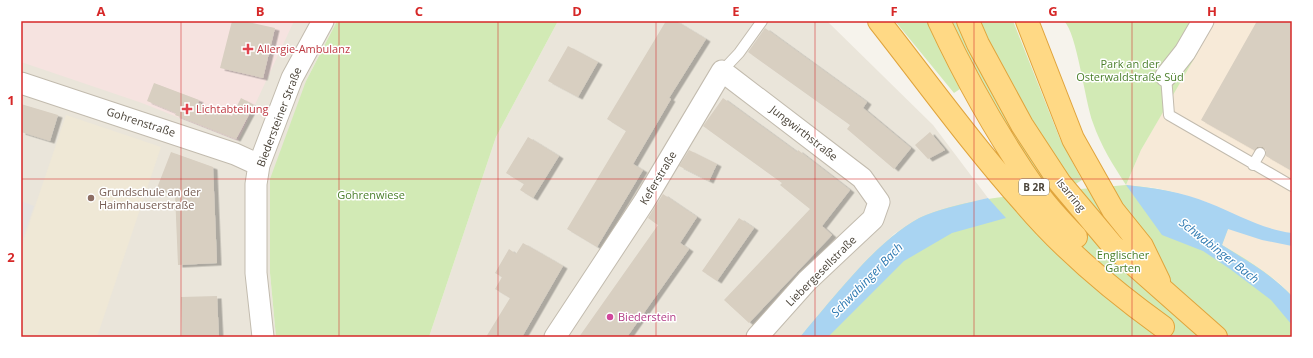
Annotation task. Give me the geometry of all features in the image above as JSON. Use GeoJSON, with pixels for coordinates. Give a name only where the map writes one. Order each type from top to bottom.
{"type":"FeatureCollection","features":[{"type":"Feature","properties":{"kind":"highway"},"geometry":{"type":"LineString","coordinates":[[879,21],[1025,204],[1071,252],[1126,300],[1169,332]]}},
{"type":"Feature","properties":{"kind":"highway","name":"B 2R"},"geometry":{"type":"LineString","coordinates":[[939,21],[955,56],[1040,197],[1091,254],[1169,332]]}},
{"type":"Feature","properties":{"kind":"highway","name":"Isarring"},"geometry":{"type":"LineString","coordinates":[[968,21],[978,44],[1022,125],[1060,183],[1113,246],[1216,337]]}},
{"type":"Feature","properties":{"kind":"highway"},"geometry":{"type":"LineString","coordinates":[[1027,21],[1073,139],[1113,210],[1142,246],[1164,291]]}},
{"type":"Feature","properties":{"kind":"street","name":"Biedersteiner Straße"},"geometry":{"type":"LineString","coordinates":[[263,337],[256,265],[256,184],[259,166],[292,78],[322,21]]}},
{"type":"Feature","properties":{"kind":"street"},"geometry":{"type":"LineString","coordinates":[[1166,76],[1185,52],[1203,21]]}},
{"type":"Feature","properties":{"kind":"street","name":"Jungwirthstraße"},"geometry":{"type":"LineString","coordinates":[[722,71],[862,178],[879,202]]}},
{"type":"Feature","properties":{"kind":"street","name":"Keferstraße"},"geometry":{"type":"LineString","coordinates":[[555,337],[644,202],[722,71]]}},
{"type":"Feature","properties":{"kind":"street","name":"Gohrenstraße"},"geometry":{"type":"LineString","coordinates":[[21,83],[235,154],[259,166]]}},
{"type":"Feature","properties":{"kind":"street","name":"Liebergesellstraße"},"geometry":{"type":"LineString","coordinates":[[757,337],[807,281],[874,219],[879,202]]}},
{"type":"Feature","properties":{"kind":"lane","name":"Keferstraße"},"geometry":{"type":"LineString","coordinates":[[722,71],[739,53],[762,21]]}},
{"type":"Feature","properties":{"kind":"lane"},"geometry":{"type":"LineString","coordinates":[[1166,76],[1169,115],[1253,165],[1292,186]]}},
{"type":"Feature","properties":{"kind":"lane"},"geometry":{"type":"LineString","coordinates":[[1253,165],[1260,153]]}},
{"type":"Feature","properties":{"kind":"shaded area"},"geometry":{"type":"Polygon","coordinates":[[[21,21],[337,21],[306,81],[270,273],[276,337],[21,337],[21,21]]]}},
{"type":"Feature","properties":{"kind":"shaded area"},"geometry":{"type":"Polygon","coordinates":[[[21,21],[294,21],[238,141],[142,103],[21,62],[21,21]]]}},
{"type":"Feature","properties":{"kind":"shaded area"},"geometry":{"type":"Polygon","coordinates":[[[558,21],[827,21],[933,125],[988,198],[926,215],[894,234],[853,276],[800,337],[429,337],[496,137],[558,21]]]}},
{"type":"Feature","properties":{"kind":"shaded area"},"geometry":{"type":"Polygon","coordinates":[[[1215,21],[1292,21],[1292,296],[1278,282],[1249,261],[1222,245],[1233,215],[1209,203],[1181,194],[1156,188],[1126,185],[1141,150],[1215,21]]]}},
{"type":"Feature","properties":{"kind":"shaded area","name":"Grundschule an der Haimhauserstraße"},"geometry":{"type":"Polygon","coordinates":[[[66,115],[161,147],[97,337],[21,337],[21,248],[66,115]]]}},
{"type":"Feature","properties":{"kind":"shaded area"},"geometry":{"type":"Polygon","coordinates":[[[21,201],[34,206],[21,243],[21,201]]]}},
{"type":"Feature","properties":{"kind":"green space","name":"Gohrenwiese"},"geometry":{"type":"Polygon","coordinates":[[[337,21],[558,21],[496,137],[429,337],[276,337],[270,273],[270,179],[306,81],[337,21]]]}},
{"type":"Feature","properties":{"kind":"green space"},"geometry":{"type":"Polygon","coordinates":[[[895,21],[927,21],[960,89],[954,93],[895,21]]]}},
{"type":"Feature","properties":{"kind":"green space","name":"Englischer Garten"},"geometry":{"type":"Polygon","coordinates":[[[950,21],[958,21],[1058,191],[1126,185],[1140,186],[1194,198],[1233,215],[1222,245],[1259,268],[1292,296],[1292,337],[800,337],[858,269],[892,236],[909,224],[926,215],[956,205],[988,199],[1051,192],[995,110],[982,87],[950,21]]]}},
{"type":"Feature","properties":{"kind":"green space"},"geometry":{"type":"Polygon","coordinates":[[[977,21],[1013,21],[1060,139],[1082,180],[1074,185],[1038,134],[977,21]]]}},
{"type":"Feature","properties":{"kind":"green space","name":"Park an der Osterwaldstraße Süd"},"geometry":{"type":"Polygon","coordinates":[[[1064,21],[1188,21],[1198,52],[1141,150],[1126,185],[1116,170],[1096,131],[1090,113],[1073,39],[1069,28],[1064,21]]]}},
{"type":"Feature","properties":{"kind":"water","name":"Schwabinger Bach"},"geometry":{"type":"Polygon","coordinates":[[[1126,185],[1179,193],[1209,203],[1259,225],[1292,233],[1292,246],[1262,240],[1228,229],[1222,245],[1267,274],[1292,296],[1292,325],[1271,300],[1230,269],[1203,251],[1162,235],[1126,185]]]}},
{"type":"Feature","properties":{"kind":"water","name":"Schwabinger Bach"},"geometry":{"type":"Polygon","coordinates":[[[988,198],[1006,218],[952,233],[904,261],[828,337],[800,337],[858,269],[892,236],[909,224],[926,215],[949,207],[988,198]]]}},
{"type":"Feature","properties":{"kind":"building"},"geometry":{"type":"Polygon","coordinates":[[[232,21],[243,21],[275,28],[263,78],[220,68],[232,21]]]}},
{"type":"Feature","properties":{"kind":"building"},"geometry":{"type":"Polygon","coordinates":[[[666,21],[676,21],[706,39],[669,98],[671,99],[633,164],[643,170],[597,247],[567,229],[626,131],[607,119],[666,21]]]}},
{"type":"Feature","properties":{"kind":"building"},"geometry":{"type":"Polygon","coordinates":[[[1257,21],[1292,21],[1292,171],[1266,156],[1266,150],[1263,147],[1257,147],[1254,150],[1201,120],[1257,21]]]}},
{"type":"Feature","properties":{"kind":"building"},"geometry":{"type":"Polygon","coordinates":[[[765,28],[867,102],[863,108],[911,148],[894,169],[847,129],[850,125],[748,52],[765,28]]]}},
{"type":"Feature","properties":{"kind":"building"},"geometry":{"type":"Polygon","coordinates":[[[568,46],[598,62],[578,97],[548,81],[568,46]]]}},
{"type":"Feature","properties":{"kind":"building"},"geometry":{"type":"Polygon","coordinates":[[[154,83],[199,100],[198,103],[232,116],[241,98],[254,105],[236,139],[175,115],[176,113],[147,101],[154,83]]]}},
{"type":"Feature","properties":{"kind":"building"},"geometry":{"type":"Polygon","coordinates":[[[723,98],[797,152],[798,150],[850,190],[822,226],[832,235],[749,323],[724,300],[810,209],[780,185],[782,183],[703,126],[723,98]]]}},
{"type":"Feature","properties":{"kind":"building"},"geometry":{"type":"Polygon","coordinates":[[[21,104],[58,115],[50,141],[21,132],[21,104]]]}},
{"type":"Feature","properties":{"kind":"building"},"geometry":{"type":"Polygon","coordinates":[[[930,132],[945,150],[928,159],[915,145],[930,132]]]}},
{"type":"Feature","properties":{"kind":"building"},"geometry":{"type":"Polygon","coordinates":[[[528,137],[559,156],[533,198],[520,190],[524,184],[506,173],[528,137]]]}},
{"type":"Feature","properties":{"kind":"building"},"geometry":{"type":"Polygon","coordinates":[[[689,150],[717,164],[709,181],[679,166],[689,150]]]}},
{"type":"Feature","properties":{"kind":"building"},"geometry":{"type":"Polygon","coordinates":[[[171,152],[213,167],[217,263],[178,265],[175,194],[157,188],[171,152]]]}},
{"type":"Feature","properties":{"kind":"building"},"geometry":{"type":"Polygon","coordinates":[[[663,194],[697,217],[680,243],[689,249],[627,337],[579,337],[658,225],[648,218],[663,194]]]}},
{"type":"Feature","properties":{"kind":"building"},"geometry":{"type":"Polygon","coordinates":[[[739,218],[754,228],[717,281],[702,271],[739,218]]]}},
{"type":"Feature","properties":{"kind":"building"},"geometry":{"type":"Polygon","coordinates":[[[523,243],[563,266],[522,337],[486,337],[510,298],[495,289],[502,277],[495,273],[509,249],[516,254],[523,243]]]}},
{"type":"Feature","properties":{"kind":"building"},"geometry":{"type":"Polygon","coordinates":[[[217,296],[219,337],[182,337],[181,297],[217,296]]]}},
{"type":"Feature","properties":{"kind":"place","name":"Allergie-Ambulanz"},"geometry":{"type":"Point","coordinates":[248,49]}},
{"type":"Feature","properties":{"kind":"place","name":"Lichtabteilung"},"geometry":{"type":"Point","coordinates":[187,109]}},
{"type":"Feature","properties":{"kind":"place","name":"Grundschule an der Haimhauserstraße"},"geometry":{"type":"Point","coordinates":[91,198]}},
{"type":"Feature","properties":{"kind":"place","name":"Biederstein"},"geometry":{"type":"Point","coordinates":[610,317]}}]}
